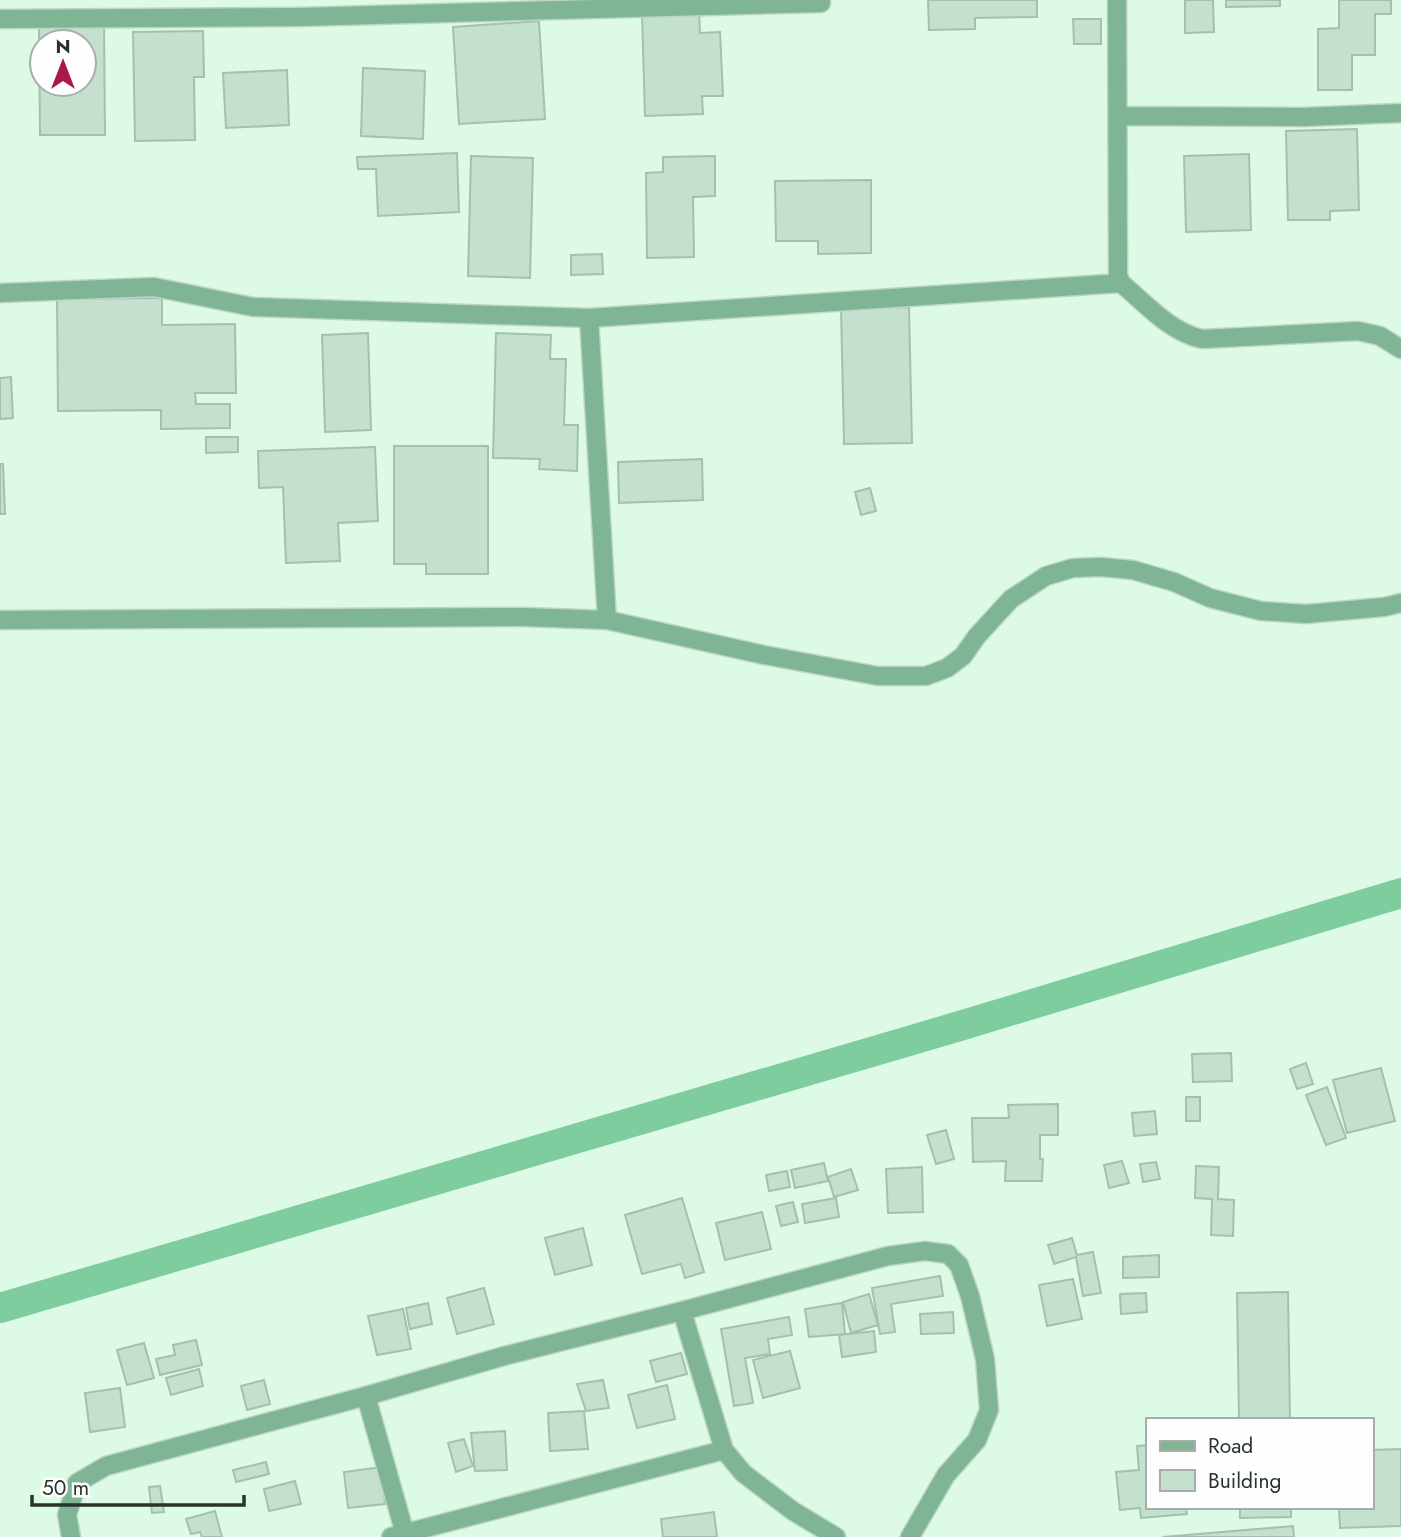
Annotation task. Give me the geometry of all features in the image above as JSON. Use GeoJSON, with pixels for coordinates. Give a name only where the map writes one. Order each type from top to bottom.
{"type":"FeatureCollection","features":[{"type":"Feature","properties":{"kind":"street"},"geometry":{"type":"LineString","coordinates":[[0,19],[301,9],[793,4],[821,3],[821,0]]}},
{"type":"Feature","properties":{"kind":"street"},"geometry":{"type":"LineString","coordinates":[[1117,0],[1118,275],[1121,283],[1170,325],[1187,335],[1202,339],[1358,331],[1380,337],[1401,349]]}},
{"type":"Feature","properties":{"kind":"street"},"geometry":{"type":"LineString","coordinates":[[1118,116],[1304,117],[1401,113]]}},
{"type":"Feature","properties":{"kind":"street"},"geometry":{"type":"LineString","coordinates":[[0,293],[154,287],[253,307],[589,318],[1121,283]]}},
{"type":"Feature","properties":{"kind":"street"},"geometry":{"type":"LineString","coordinates":[[589,318],[607,620]]}},
{"type":"Feature","properties":{"kind":"street"},"geometry":{"type":"LineString","coordinates":[[0,620],[509,617],[607,620],[764,655],[878,676],[926,676],[947,668],[963,656],[1011,598],[1046,576],[1073,568],[1133,570],[1174,582],[1210,598],[1261,611],[1307,614],[1401,603]]}},
{"type":"Feature","properties":{"kind":"street"},"geometry":{"type":"LineString","coordinates":[[71,1537],[67,1515],[77,1483],[106,1466],[504,1356],[888,1256],[925,1251],[948,1254],[959,1265],[970,1296],[985,1359],[989,1410],[977,1440],[946,1475],[910,1537]]}},
{"type":"Feature","properties":{"kind":"street"},"geometry":{"type":"LineString","coordinates":[[682,1311],[724,1450],[743,1474],[793,1511],[836,1537]]}},
{"type":"Feature","properties":{"kind":"street"},"geometry":{"type":"LineString","coordinates":[[366,1396],[398,1535],[724,1450]]}},
{"type":"Feature","properties":{"kind":"building"},"geometry":{"type":"Polygon","coordinates":[[[928,0],[1037,0],[1037,17],[975,18],[975,29],[929,30],[928,0]]]}},
{"type":"Feature","properties":{"kind":"building"},"geometry":{"type":"Polygon","coordinates":[[[1185,0],[1213,0],[1214,32],[1185,33],[1185,0]]]}},
{"type":"Feature","properties":{"kind":"building"},"geometry":{"type":"Polygon","coordinates":[[[1226,0],[1280,0],[1280,6],[1226,7],[1226,0]]]}},
{"type":"Feature","properties":{"kind":"building"},"geometry":{"type":"Polygon","coordinates":[[[1339,0],[1391,0],[1391,14],[1375,14],[1375,55],[1352,55],[1352,90],[1318,90],[1318,29],[1339,28],[1339,0]]]}},
{"type":"Feature","properties":{"kind":"building"},"geometry":{"type":"Polygon","coordinates":[[[699,13],[700,33],[720,32],[723,96],[702,96],[703,114],[645,116],[642,15],[699,13]]]}},
{"type":"Feature","properties":{"kind":"building"},"geometry":{"type":"Polygon","coordinates":[[[1073,19],[1101,19],[1101,44],[1074,44],[1073,19]]]}},
{"type":"Feature","properties":{"kind":"building"},"geometry":{"type":"Polygon","coordinates":[[[104,21],[105,135],[40,135],[40,98],[98,98],[98,28],[39,28],[39,22],[104,21]]]}},
{"type":"Feature","properties":{"kind":"building"},"geometry":{"type":"Polygon","coordinates":[[[539,21],[545,119],[459,124],[453,27],[539,21]]]}},
{"type":"Feature","properties":{"kind":"building"},"geometry":{"type":"Polygon","coordinates":[[[203,31],[204,77],[194,77],[195,140],[135,141],[133,32],[203,31]]]}},
{"type":"Feature","properties":{"kind":"building"},"geometry":{"type":"Polygon","coordinates":[[[363,68],[425,71],[423,139],[361,136],[363,68]]]}},
{"type":"Feature","properties":{"kind":"building"},"geometry":{"type":"Polygon","coordinates":[[[287,70],[289,125],[226,128],[223,73],[287,70]]]}},
{"type":"Feature","properties":{"kind":"building"},"geometry":{"type":"Polygon","coordinates":[[[1357,129],[1359,210],[1330,211],[1330,220],[1288,220],[1286,131],[1357,129]]]}},
{"type":"Feature","properties":{"kind":"building"},"geometry":{"type":"Polygon","coordinates":[[[457,153],[459,212],[378,216],[376,169],[358,169],[357,157],[457,153]]]}},
{"type":"Feature","properties":{"kind":"building"},"geometry":{"type":"Polygon","coordinates":[[[1249,154],[1251,230],[1186,232],[1184,156],[1249,154]]]}},
{"type":"Feature","properties":{"kind":"building"},"geometry":{"type":"Polygon","coordinates":[[[471,156],[533,158],[530,278],[468,276],[471,156]]]}},
{"type":"Feature","properties":{"kind":"building"},"geometry":{"type":"Polygon","coordinates":[[[715,156],[715,196],[693,197],[694,257],[647,258],[646,173],[663,172],[663,157],[715,156]]]}},
{"type":"Feature","properties":{"kind":"building"},"geometry":{"type":"Polygon","coordinates":[[[871,180],[871,253],[818,254],[818,241],[776,241],[775,181],[871,180]]]}},
{"type":"Feature","properties":{"kind":"building"},"geometry":{"type":"Polygon","coordinates":[[[602,254],[603,274],[571,275],[571,255],[602,254]]]}},
{"type":"Feature","properties":{"kind":"building"},"geometry":{"type":"Polygon","coordinates":[[[162,298],[162,325],[235,324],[236,393],[195,393],[196,404],[230,404],[230,428],[161,429],[161,410],[58,411],[57,299],[162,298]]]}},
{"type":"Feature","properties":{"kind":"building"},"geometry":{"type":"Polygon","coordinates":[[[909,307],[912,443],[844,444],[841,308],[909,307]]]}},
{"type":"Feature","properties":{"kind":"building"},"geometry":{"type":"Polygon","coordinates":[[[368,333],[371,430],[325,432],[322,335],[368,333]]]}},
{"type":"Feature","properties":{"kind":"building"},"geometry":{"type":"Polygon","coordinates":[[[496,333],[551,335],[550,359],[566,359],[564,425],[578,425],[577,471],[539,469],[540,459],[493,458],[496,333]]]}},
{"type":"Feature","properties":{"kind":"building"},"geometry":{"type":"Polygon","coordinates":[[[11,377],[13,418],[0,419],[0,378],[11,377]]]}},
{"type":"Feature","properties":{"kind":"building"},"geometry":{"type":"Polygon","coordinates":[[[206,437],[238,437],[238,452],[206,453],[206,437]]]}},
{"type":"Feature","properties":{"kind":"building"},"geometry":{"type":"Polygon","coordinates":[[[394,446],[488,446],[488,574],[426,574],[426,564],[394,564],[394,446]]]}},
{"type":"Feature","properties":{"kind":"building"},"geometry":{"type":"Polygon","coordinates":[[[375,447],[378,521],[338,523],[340,561],[286,563],[283,487],[259,488],[258,451],[375,447]]]}},
{"type":"Feature","properties":{"kind":"building"},"geometry":{"type":"Polygon","coordinates":[[[702,459],[703,500],[619,503],[618,462],[702,459]]]}},
{"type":"Feature","properties":{"kind":"building"},"geometry":{"type":"Polygon","coordinates":[[[0,464],[3,464],[5,514],[0,514],[0,464]]]}},
{"type":"Feature","properties":{"kind":"building"},"geometry":{"type":"Polygon","coordinates":[[[870,488],[876,511],[861,515],[855,492],[870,488]]]}},
{"type":"Feature","properties":{"kind":"building"},"geometry":{"type":"Polygon","coordinates":[[[1231,1053],[1232,1081],[1193,1082],[1192,1054],[1231,1053]]]}},
{"type":"Feature","properties":{"kind":"building"},"geometry":{"type":"Polygon","coordinates":[[[1306,1063],[1313,1084],[1297,1089],[1290,1069],[1306,1063]]]}},
{"type":"Feature","properties":{"kind":"building"},"geometry":{"type":"Polygon","coordinates":[[[1381,1068],[1395,1121],[1347,1133],[1333,1080],[1381,1068]]]}},
{"type":"Feature","properties":{"kind":"building"},"geometry":{"type":"Polygon","coordinates":[[[1327,1087],[1346,1138],[1326,1145],[1306,1095],[1327,1087]]]}},
{"type":"Feature","properties":{"kind":"building"},"geometry":{"type":"Polygon","coordinates":[[[1186,1097],[1200,1097],[1200,1121],[1186,1121],[1186,1097]]]}},
{"type":"Feature","properties":{"kind":"building"},"geometry":{"type":"Polygon","coordinates":[[[1058,1104],[1058,1135],[1040,1135],[1042,1181],[1005,1181],[1006,1161],[973,1162],[972,1118],[1009,1118],[1008,1105],[1058,1104]]]}},
{"type":"Feature","properties":{"kind":"building"},"geometry":{"type":"Polygon","coordinates":[[[1155,1111],[1157,1134],[1134,1136],[1132,1113],[1155,1111]]]}},
{"type":"Feature","properties":{"kind":"building"},"geometry":{"type":"Polygon","coordinates":[[[946,1130],[954,1159],[936,1164],[927,1135],[946,1130]]]}},
{"type":"Feature","properties":{"kind":"building"},"geometry":{"type":"Polygon","coordinates":[[[1122,1161],[1129,1183],[1109,1188],[1104,1165],[1122,1161]]]}},
{"type":"Feature","properties":{"kind":"building"},"geometry":{"type":"Polygon","coordinates":[[[1156,1162],[1160,1179],[1143,1182],[1140,1164],[1156,1162]]]}},
{"type":"Feature","properties":{"kind":"building"},"geometry":{"type":"Polygon","coordinates":[[[824,1163],[828,1181],[795,1188],[791,1170],[824,1163]]]}},
{"type":"Feature","properties":{"kind":"building"},"geometry":{"type":"Polygon","coordinates":[[[1196,1166],[1219,1167],[1218,1199],[1234,1200],[1233,1236],[1211,1235],[1212,1199],[1195,1198],[1196,1166]]]}},
{"type":"Feature","properties":{"kind":"building"},"geometry":{"type":"Polygon","coordinates":[[[922,1167],[923,1212],[888,1213],[886,1169],[922,1167]]]}},
{"type":"Feature","properties":{"kind":"building"},"geometry":{"type":"Polygon","coordinates":[[[851,1169],[858,1190],[834,1197],[828,1177],[851,1169]]]}},
{"type":"Feature","properties":{"kind":"building"},"geometry":{"type":"Polygon","coordinates":[[[787,1171],[790,1187],[769,1191],[766,1175],[787,1171]]]}},
{"type":"Feature","properties":{"kind":"building"},"geometry":{"type":"Polygon","coordinates":[[[682,1198],[704,1272],[685,1278],[681,1264],[642,1274],[625,1215],[682,1198]]]}},
{"type":"Feature","properties":{"kind":"building"},"geometry":{"type":"Polygon","coordinates":[[[836,1198],[839,1217],[805,1223],[802,1204],[836,1198]]]}},
{"type":"Feature","properties":{"kind":"building"},"geometry":{"type":"Polygon","coordinates":[[[793,1202],[798,1222],[781,1226],[776,1206],[793,1202]]]}},
{"type":"Feature","properties":{"kind":"building"},"geometry":{"type":"Polygon","coordinates":[[[762,1212],[771,1249],[725,1260],[716,1223],[762,1212]]]}},
{"type":"Feature","properties":{"kind":"building"},"geometry":{"type":"Polygon","coordinates":[[[583,1228],[592,1265],[555,1275],[545,1238],[583,1228]]]}},
{"type":"Feature","properties":{"kind":"building"},"geometry":{"type":"Polygon","coordinates":[[[1072,1238],[1077,1255],[1093,1252],[1101,1293],[1083,1296],[1076,1257],[1054,1264],[1048,1245],[1072,1238]]]}},
{"type":"Feature","properties":{"kind":"building"},"geometry":{"type":"Polygon","coordinates":[[[1159,1255],[1159,1277],[1123,1278],[1123,1257],[1159,1255]]]}},
{"type":"Feature","properties":{"kind":"building"},"geometry":{"type":"Polygon","coordinates":[[[940,1276],[943,1296],[891,1304],[895,1332],[880,1334],[872,1288],[940,1276]]]}},
{"type":"Feature","properties":{"kind":"building"},"geometry":{"type":"Polygon","coordinates":[[[1073,1279],[1082,1319],[1047,1326],[1039,1285],[1073,1279]]]}},
{"type":"Feature","properties":{"kind":"building"},"geometry":{"type":"Polygon","coordinates":[[[484,1288],[494,1324],[457,1334],[447,1298],[484,1288]]]}},
{"type":"Feature","properties":{"kind":"building"},"geometry":{"type":"Polygon","coordinates":[[[1288,1292],[1290,1418],[1239,1418],[1237,1293],[1288,1292]]]}},
{"type":"Feature","properties":{"kind":"building"},"geometry":{"type":"Polygon","coordinates":[[[1146,1293],[1147,1312],[1121,1314],[1120,1294],[1146,1293]]]}},
{"type":"Feature","properties":{"kind":"building"},"geometry":{"type":"Polygon","coordinates":[[[869,1294],[878,1325],[851,1333],[843,1302],[869,1294]]]}},
{"type":"Feature","properties":{"kind":"building"},"geometry":{"type":"Polygon","coordinates":[[[428,1303],[432,1324],[410,1329],[406,1308],[428,1303]]]}},
{"type":"Feature","properties":{"kind":"building"},"geometry":{"type":"Polygon","coordinates":[[[842,1303],[845,1334],[809,1337],[805,1309],[842,1303]]]}},
{"type":"Feature","properties":{"kind":"building"},"geometry":{"type":"Polygon","coordinates":[[[403,1309],[411,1349],[377,1355],[368,1316],[403,1309]]]}},
{"type":"Feature","properties":{"kind":"building"},"geometry":{"type":"Polygon","coordinates":[[[953,1312],[954,1333],[921,1334],[920,1314],[953,1312]]]}},
{"type":"Feature","properties":{"kind":"building"},"geometry":{"type":"Polygon","coordinates":[[[789,1317],[792,1335],[768,1339],[770,1354],[745,1358],[753,1403],[734,1406],[721,1329],[789,1317]]]}},
{"type":"Feature","properties":{"kind":"building"},"geometry":{"type":"Polygon","coordinates":[[[874,1331],[876,1352],[842,1357],[839,1335],[874,1331]]]}},
{"type":"Feature","properties":{"kind":"building"},"geometry":{"type":"Polygon","coordinates":[[[196,1340],[202,1365],[160,1375],[156,1359],[175,1355],[173,1345],[196,1340]]]}},
{"type":"Feature","properties":{"kind":"building"},"geometry":{"type":"Polygon","coordinates":[[[144,1343],[154,1378],[127,1385],[117,1350],[144,1343]]]}},
{"type":"Feature","properties":{"kind":"building"},"geometry":{"type":"Polygon","coordinates":[[[790,1351],[800,1388],[763,1398],[753,1360],[790,1351]]]}},
{"type":"Feature","properties":{"kind":"building"},"geometry":{"type":"Polygon","coordinates":[[[681,1353],[687,1374],[656,1382],[650,1361],[681,1353]]]}},
{"type":"Feature","properties":{"kind":"building"},"geometry":{"type":"Polygon","coordinates":[[[199,1369],[203,1386],[171,1395],[166,1378],[199,1369]]]}},
{"type":"Feature","properties":{"kind":"building"},"geometry":{"type":"Polygon","coordinates":[[[264,1380],[270,1404],[247,1410],[241,1386],[264,1380]]]}},
{"type":"Feature","properties":{"kind":"building"},"geometry":{"type":"Polygon","coordinates":[[[603,1380],[609,1408],[586,1411],[577,1384],[603,1380]]]}},
{"type":"Feature","properties":{"kind":"building"},"geometry":{"type":"Polygon","coordinates":[[[667,1385],[675,1419],[637,1428],[628,1395],[667,1385]]]}},
{"type":"Feature","properties":{"kind":"building"},"geometry":{"type":"Polygon","coordinates":[[[120,1388],[125,1427],[90,1432],[85,1393],[120,1388]]]}},
{"type":"Feature","properties":{"kind":"building"},"geometry":{"type":"Polygon","coordinates":[[[584,1411],[588,1449],[550,1451],[548,1413],[584,1411]]]}},
{"type":"Feature","properties":{"kind":"building"},"geometry":{"type":"Polygon","coordinates":[[[505,1431],[507,1470],[475,1471],[471,1433],[505,1431]]]}},
{"type":"Feature","properties":{"kind":"building"},"geometry":{"type":"Polygon","coordinates":[[[464,1439],[473,1466],[456,1472],[448,1443],[464,1439]]]}},
{"type":"Feature","properties":{"kind":"building"},"geometry":{"type":"Polygon","coordinates":[[[1146,1445],[1146,1509],[1186,1509],[1187,1514],[1141,1518],[1140,1508],[1120,1510],[1116,1472],[1139,1470],[1137,1446],[1146,1445]]]}},
{"type":"Feature","properties":{"kind":"building"},"geometry":{"type":"Polygon","coordinates":[[[1401,1449],[1401,1526],[1340,1528],[1339,1509],[1373,1509],[1373,1450],[1401,1449]]]}},
{"type":"Feature","properties":{"kind":"building"},"geometry":{"type":"Polygon","coordinates":[[[266,1462],[269,1474],[236,1482],[233,1470],[266,1462]]]}},
{"type":"Feature","properties":{"kind":"building"},"geometry":{"type":"Polygon","coordinates":[[[382,1467],[385,1504],[348,1508],[344,1472],[382,1467]]]}},
{"type":"Feature","properties":{"kind":"building"},"geometry":{"type":"Polygon","coordinates":[[[295,1481],[301,1504],[269,1511],[264,1489],[295,1481]]]}},
{"type":"Feature","properties":{"kind":"building"},"geometry":{"type":"Polygon","coordinates":[[[160,1486],[164,1512],[152,1513],[149,1487],[160,1486]]]}},
{"type":"Feature","properties":{"kind":"building"},"geometry":{"type":"Polygon","coordinates":[[[1240,1509],[1291,1509],[1291,1517],[1240,1518],[1240,1509]]]}},
{"type":"Feature","properties":{"kind":"building"},"geometry":{"type":"Polygon","coordinates":[[[215,1511],[222,1537],[202,1537],[200,1532],[191,1534],[186,1519],[215,1511]]]}},
{"type":"Feature","properties":{"kind":"building"},"geometry":{"type":"Polygon","coordinates":[[[714,1512],[717,1537],[663,1537],[661,1519],[714,1512]]]}},
{"type":"Feature","properties":{"kind":"building"},"geometry":{"type":"Polygon","coordinates":[[[1293,1526],[1294,1537],[1163,1537],[1293,1526]]]}},
{"type":"Feature","properties":{"kind":"waterway"},"geometry":{"type":"LineString","coordinates":[[0,1308],[963,1025],[1401,893]]}}]}
